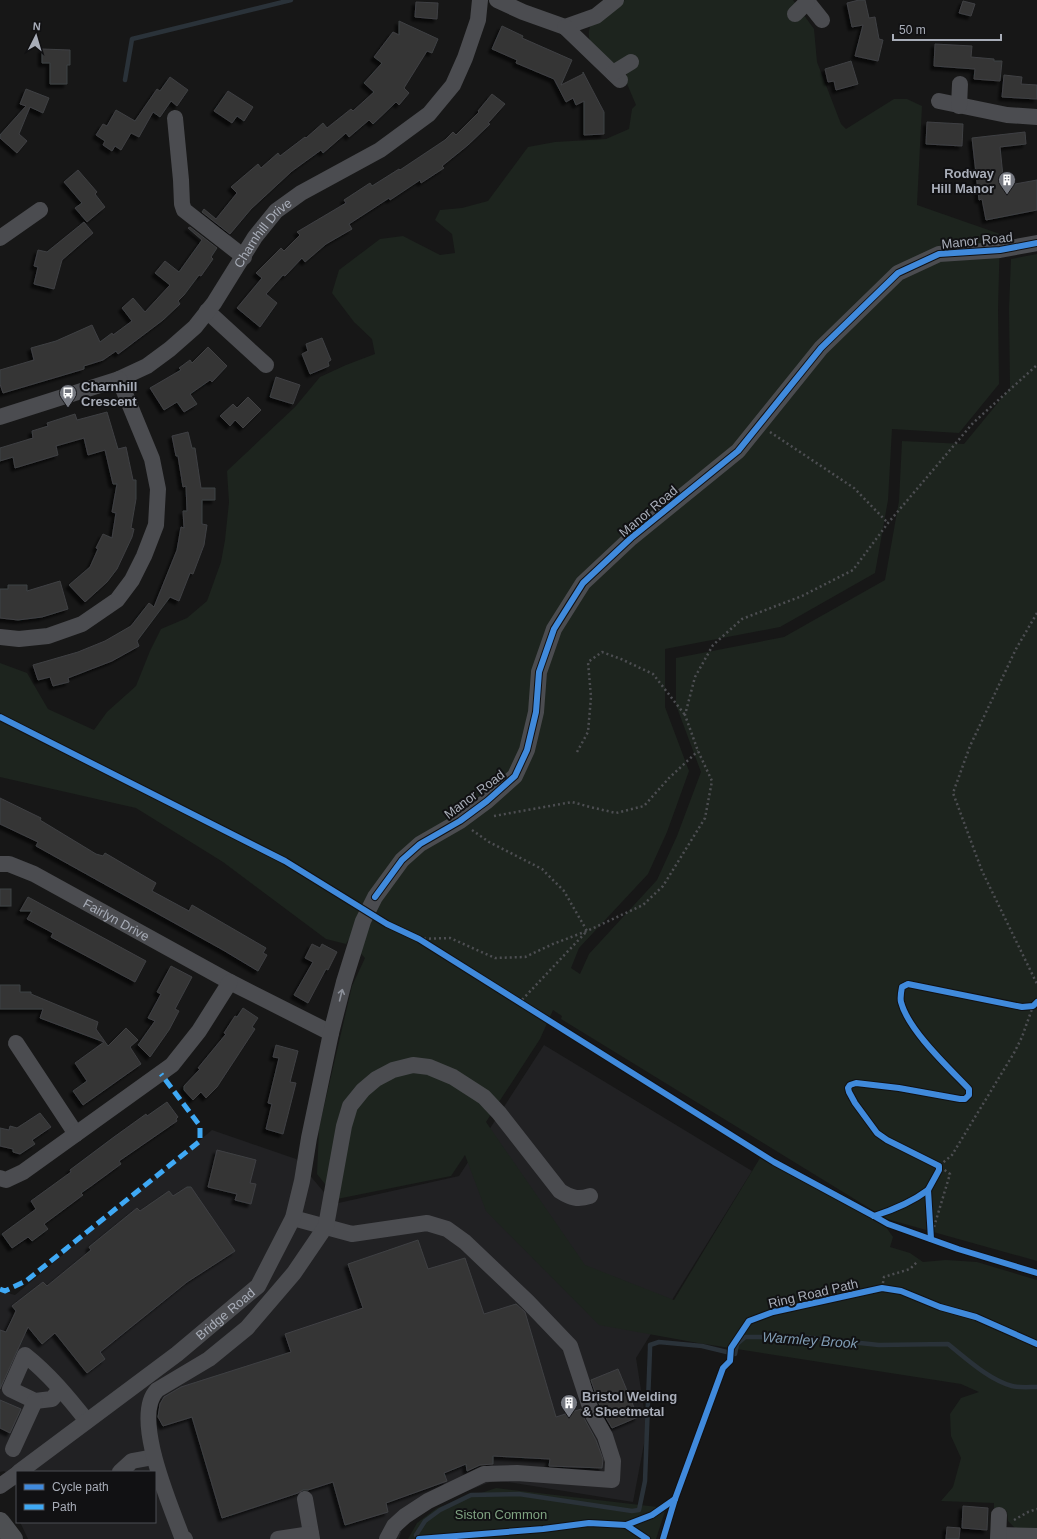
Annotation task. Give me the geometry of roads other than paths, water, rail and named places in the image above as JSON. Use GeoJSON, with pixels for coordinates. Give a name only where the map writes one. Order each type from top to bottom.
{"type":"FeatureCollection","features":[{"type":"Feature","properties":{"kind":"main road"},"geometry":{"type":"LineString","coordinates":[[0,1522],[13,1539]]}},
{"type":"Feature","properties":{"kind":"street","name":"Charnhill Drive"},"geometry":{"type":"LineString","coordinates":[[0,417],[119,379],[147,366],[196,327],[244,258],[255,237],[276,211],[301,193],[380,150],[428,114],[453,85],[462,65],[478,20],[480,0]]}},
{"type":"Feature","properties":{"kind":"street"},"geometry":{"type":"LineString","coordinates":[[497,0],[523,12],[565,27],[616,77],[631,62]]}},
{"type":"Feature","properties":{"kind":"street"},"geometry":{"type":"LineString","coordinates":[[565,27],[596,16],[616,0]]}},
{"type":"Feature","properties":{"kind":"street"},"geometry":{"type":"LineString","coordinates":[[794,14],[806,1],[822,20]]}},
{"type":"Feature","properties":{"kind":"street"},"geometry":{"type":"LineString","coordinates":[[959,106],[960,84]]}},
{"type":"Feature","properties":{"kind":"street"},"geometry":{"type":"LineString","coordinates":[[939,101],[1007,115],[1037,117]]}},
{"type":"Feature","properties":{"kind":"street"},"geometry":{"type":"LineString","coordinates":[[175,118],[182,204],[184,210],[244,258]]}},
{"type":"Feature","properties":{"kind":"street"},"geometry":{"type":"LineString","coordinates":[[0,238],[40,210]]}},
{"type":"Feature","properties":{"kind":"street","name":"Manor Road"},"geometry":{"type":"LineString","coordinates":[[331,1033],[344,982],[363,921],[375,897],[402,860],[420,844],[460,822],[487,801],[515,776],[528,750],[536,712],[539,672],[546,650],[554,629],[583,583],[631,538],[738,451],[821,348],[898,273],[939,254],[1000,250],[1037,243]]}},
{"type":"Feature","properties":{"kind":"street"},"geometry":{"type":"LineString","coordinates":[[207,311],[266,365]]}},
{"type":"Feature","properties":{"kind":"street"},"geometry":{"type":"LineString","coordinates":[[0,637],[19,639],[48,636],[82,624],[117,600],[132,580],[144,556],[156,525],[158,489],[152,459],[119,379]]}},
{"type":"Feature","properties":{"kind":"street","name":"Fairlyn Drive"},"geometry":{"type":"LineString","coordinates":[[0,864],[9,864],[34,874],[230,982],[331,1033]]}},
{"type":"Feature","properties":{"kind":"street"},"geometry":{"type":"LineString","coordinates":[[0,1178],[6,1180],[23,1172],[172,1065],[199,1031],[230,982]]}},
{"type":"Feature","properties":{"kind":"street","name":"Bridge Road"},"geometry":{"type":"LineString","coordinates":[[22,1470],[177,1354],[258,1286],[292,1218],[302,1181],[309,1138],[331,1033]]}},
{"type":"Feature","properties":{"kind":"street"},"geometry":{"type":"LineString","coordinates":[[16,1043],[76,1134]]}},
{"type":"Feature","properties":{"kind":"street"},"geometry":{"type":"LineString","coordinates":[[185,1539],[182,1537],[154,1456],[150,1436],[149,1420],[149,1405],[152,1395],[157,1390],[209,1359],[247,1328],[294,1273],[326,1226],[344,1126],[350,1106],[363,1090],[393,1070],[413,1065],[429,1067],[453,1077],[484,1097],[499,1113],[560,1192],[570,1198],[581,1199],[590,1196]]}},
{"type":"Feature","properties":{"kind":"street"},"geometry":{"type":"LineString","coordinates":[[292,1218],[352,1234],[427,1223],[447,1229],[465,1242],[527,1301],[570,1346],[592,1413],[605,1436],[613,1461],[612,1480],[517,1472],[484,1474],[428,1501],[405,1516],[394,1526],[386,1539]]}},
{"type":"Feature","properties":{"kind":"street"},"geometry":{"type":"LineString","coordinates":[[60,1389],[52,1399],[35,1401],[10,1389],[25,1356],[41,1368],[60,1389],[87,1421]]}},
{"type":"Feature","properties":{"kind":"street"},"geometry":{"type":"LineString","coordinates":[[22,1470],[6,1447],[35,1401]]}},
{"type":"Feature","properties":{"kind":"street"},"geometry":{"type":"LineString","coordinates":[[121,1471],[132,1461],[154,1456]]}},
{"type":"Feature","properties":{"kind":"street","name":"Bridge Road"},"geometry":{"type":"LineString","coordinates":[[0,1486],[16,1474]]}},
{"type":"Feature","properties":{"kind":"street"},"geometry":{"type":"LineString","coordinates":[[278,1539],[312,1537],[305,1499]]}},
{"type":"Feature","properties":{"kind":"street"},"geometry":{"type":"LineString","coordinates":[[999,1516],[998,1537],[1037,1536]]}},
{"type":"Feature","properties":{"kind":"waterway"},"geometry":{"type":"LineString","coordinates":[[125,80],[132,39],[291,0]]}},
{"type":"Feature","properties":{"kind":"waterway","name":"Warmley Brook"},"geometry":{"type":"LineString","coordinates":[[416,1535],[425,1521],[440,1510],[471,1495],[519,1494],[632,1511],[639,1510],[645,1481],[650,1345],[659,1342],[702,1346],[735,1354],[737,1344],[745,1337],[803,1337],[879,1345],[948,1344],[986,1374],[1003,1383],[1018,1387],[1037,1387]]}},
{"type":"Feature","properties":{"kind":"place","name":"Rodway Hill Manor"},"geometry":{"type":"Point","coordinates":[1007,195]}},
{"type":"Feature","properties":{"kind":"place","name":"Charnhill Crescent"},"geometry":{"type":"Point","coordinates":[68,408]}},
{"type":"Feature","properties":{"kind":"place","name":"Bristol Welding & Sheetmetal"},"geometry":{"type":"Point","coordinates":[569,1418]}},
{"type":"Feature","properties":{"kind":"park label","name":"Siston Common"},"geometry":{"type":"Point","coordinates":[501,1514]}}]}
